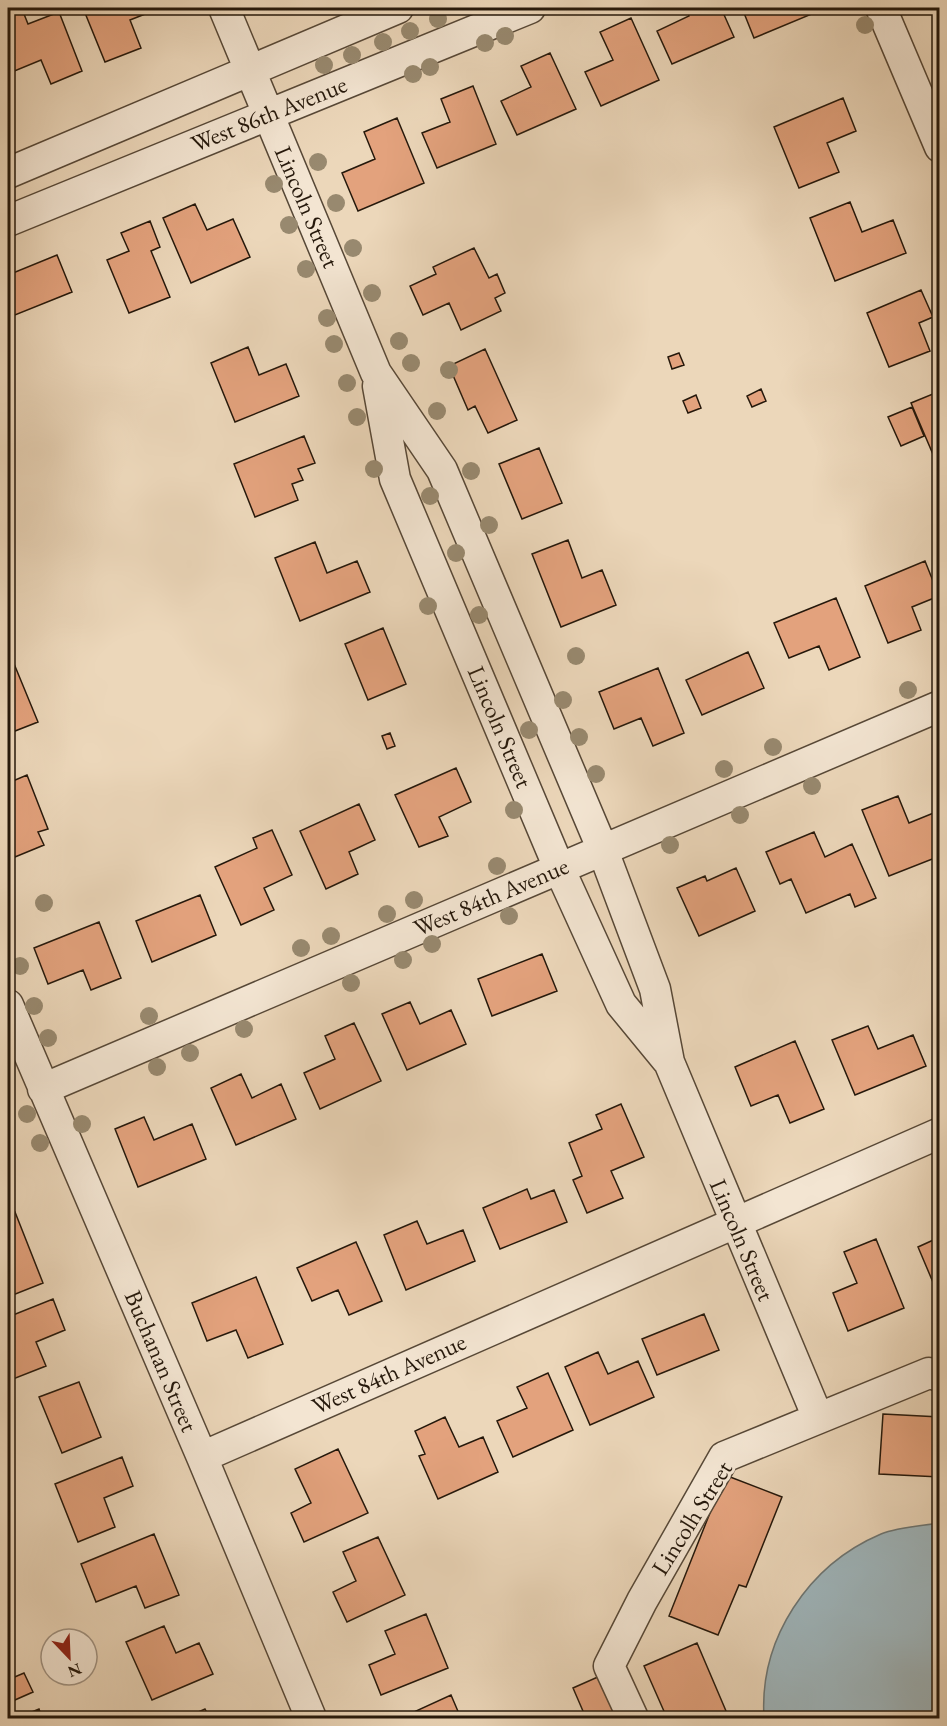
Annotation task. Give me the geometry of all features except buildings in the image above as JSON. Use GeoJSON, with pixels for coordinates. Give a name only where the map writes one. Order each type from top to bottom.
{"type":"FeatureCollection","features":[{"type":"Feature","properties":{"kind":"street","name":"Lincoln Street"},"geometry":{"type":"LineString","coordinates":[[224,8],[376,373],[396,479],[560,868],[621,1004],[669,1062]]}},
{"type":"Feature","properties":{"kind":"street","name":"West 86th Avenue"},"geometry":{"type":"LineString","coordinates":[[8,172],[398,8]]}},
{"type":"Feature","properties":{"kind":"street","name":"West 86th Avenue"},"geometry":{"type":"LineString","coordinates":[[8,221],[530,8]]}},
{"type":"Feature","properties":{"kind":"street"},"geometry":{"type":"LineString","coordinates":[[882,8],[939,147]]}},
{"type":"Feature","properties":{"kind":"street","name":"Lincoln Street"},"geometry":{"type":"LineString","coordinates":[[376,373],[442,470],[602,848],[655,989],[669,1062],[818,1418]]}},
{"type":"Feature","properties":{"kind":"street","name":"West 84th Avenue"},"geometry":{"type":"LineString","coordinates":[[43,1089],[602,848],[939,706]]}},
{"type":"Feature","properties":{"kind":"street","name":"Buchanan Street"},"geometry":{"type":"LineString","coordinates":[[8,1005],[202,1457],[311,1719]]}},
{"type":"Feature","properties":{"kind":"street","name":"West 84th Avenue"},"geometry":{"type":"LineString","coordinates":[[202,1457],[734,1221],[939,1133]]}},
{"type":"Feature","properties":{"kind":"street","name":"Lincolh Street"},"geometry":{"type":"LineString","coordinates":[[633,1719],[609,1666],[642,1601],[724,1457],[929,1372],[939,1376]]}},
{"type":"Feature","properties":{"kind":"water"},"geometry":{"type":"Polygon","coordinates":[[[939,1523],[939,1718],[764,1718],[765,1689],[770,1660],[793,1608],[811,1585],[831,1565],[855,1548],[881,1534],[902,1528],[939,1523]]]}}]}
